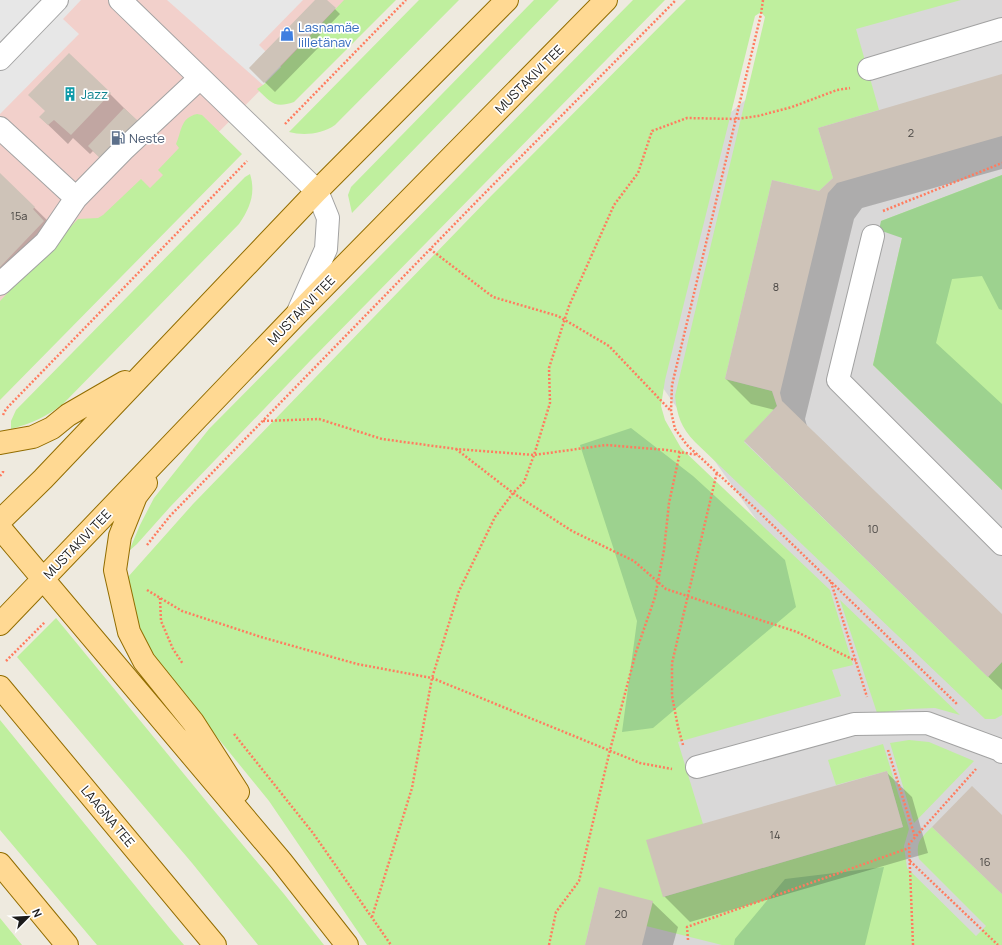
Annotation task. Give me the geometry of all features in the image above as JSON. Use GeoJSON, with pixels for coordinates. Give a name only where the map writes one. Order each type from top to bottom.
{"type":"FeatureCollection","features":[{"type":"Feature","properties":{"kind":"main road"},"geometry":{"type":"LineString","coordinates":[[0,521],[43,479],[317,191],[507,0]]}},
{"type":"Feature","properties":{"kind":"main road","name":"MUSTAKIVI TEE"},"geometry":{"type":"LineString","coordinates":[[3,621],[296,315],[606,0]]}},
{"type":"Feature","properties":{"kind":"main road"},"geometry":{"type":"LineString","coordinates":[[0,443],[33,437],[52,428],[68,415],[148,368]]}},
{"type":"Feature","properties":{"kind":"main road"},"geometry":{"type":"LineString","coordinates":[[174,441],[136,496],[120,536],[115,570],[129,632],[144,661],[193,722],[281,861]]}},
{"type":"Feature","properties":{"kind":"main road"},"geometry":{"type":"LineString","coordinates":[[0,528],[281,861],[347,945]]}},
{"type":"Feature","properties":{"kind":"main road","name":"LAAGNA TEE"},"geometry":{"type":"LineString","coordinates":[[0,687],[215,945]]}},
{"type":"Feature","properties":{"kind":"main road"},"geometry":{"type":"LineString","coordinates":[[0,864],[67,945]]}},
{"type":"Feature","properties":{"kind":"street"},"geometry":{"type":"LineString","coordinates":[[0,59],[57,0]]}},
{"type":"Feature","properties":{"kind":"street"},"geometry":{"type":"LineString","coordinates":[[120,0],[317,191],[328,218],[326,249],[296,315]]}},
{"type":"Feature","properties":{"kind":"street"},"geometry":{"type":"LineString","coordinates":[[870,69],[1002,29]]}},
{"type":"Feature","properties":{"kind":"street"},"geometry":{"type":"LineString","coordinates":[[0,284],[46,242],[76,198],[200,78]]}},
{"type":"Feature","properties":{"kind":"street"},"geometry":{"type":"LineString","coordinates":[[0,128],[76,198]]}},
{"type":"Feature","properties":{"kind":"street"},"geometry":{"type":"LineString","coordinates":[[873,236],[838,380],[1002,544]]}},
{"type":"Feature","properties":{"kind":"street"},"geometry":{"type":"LineString","coordinates":[[697,767],[854,724],[927,723],[1001,750]]}},
{"type":"Feature","properties":{"kind":"path"},"geometry":{"type":"LineString","coordinates":[[3,416],[6,409],[406,0]]}},
{"type":"Feature","properties":{"kind":"path"},"geometry":{"type":"LineString","coordinates":[[676,0],[262,421],[170,516],[142,551],[115,570],[182,611],[261,637],[357,664],[432,678],[610,750],[640,764],[671,768],[676,773]]}},
{"type":"Feature","properties":{"kind":"path"},"geometry":{"type":"LineString","coordinates":[[763,0],[761,14],[672,385],[670,411],[675,429],[687,445],[831,581],[959,706]]}},
{"type":"Feature","properties":{"kind":"path"},"geometry":{"type":"LineString","coordinates":[[372,917],[412,788],[432,678],[459,591],[495,516],[513,493],[524,482],[534,456],[550,403],[549,368],[565,320],[568,306],[614,205],[638,173],[652,131],[687,118],[736,119],[758,116],[792,107],[837,90],[852,87]]}},
{"type":"Feature","properties":{"kind":"path"},"geometry":{"type":"LineString","coordinates":[[880,212],[1002,163]]}},
{"type":"Feature","properties":{"kind":"path"},"geometry":{"type":"LineString","coordinates":[[430,249],[493,297],[558,316],[610,346],[670,411]]}},
{"type":"Feature","properties":{"kind":"path"},"geometry":{"type":"LineString","coordinates":[[262,421],[319,419],[382,439],[456,449],[534,456],[606,445],[698,455]]}},
{"type":"Feature","properties":{"kind":"path"},"geometry":{"type":"LineString","coordinates":[[456,449],[513,493],[572,531],[634,561],[666,589],[797,632],[856,661]]}},
{"type":"Feature","properties":{"kind":"path"},"geometry":{"type":"LineString","coordinates":[[549,945],[556,912],[579,881],[610,750],[636,652],[658,581],[664,550],[669,503],[680,452]]}},
{"type":"Feature","properties":{"kind":"path"},"geometry":{"type":"LineString","coordinates":[[684,748],[672,696],[672,663],[717,472]]}},
{"type":"Feature","properties":{"kind":"path"},"geometry":{"type":"LineString","coordinates":[[831,581],[876,723]]}},
{"type":"Feature","properties":{"kind":"path"},"geometry":{"type":"LineString","coordinates":[[160,598],[160,621],[173,649],[186,668]]}},
{"type":"Feature","properties":{"kind":"path"},"geometry":{"type":"LineString","coordinates":[[5,662],[47,620]]}},
{"type":"Feature","properties":{"kind":"path"},"geometry":{"type":"LineString","coordinates":[[232,730],[313,833],[391,945]]}},
{"type":"Feature","properties":{"kind":"path"},"geometry":{"type":"LineString","coordinates":[[888,747],[914,837]]}},
{"type":"Feature","properties":{"kind":"path"},"geometry":{"type":"LineString","coordinates":[[913,945],[909,844],[977,768]]}},
{"type":"Feature","properties":{"kind":"path"},"geometry":{"type":"LineString","coordinates":[[688,940],[687,927],[909,848]]}},
{"type":"Feature","properties":{"kind":"path"},"geometry":{"type":"LineString","coordinates":[[910,860],[998,945]]}},
{"type":"Feature","properties":{"kind":"shaded area"},"geometry":{"type":"Polygon","coordinates":[[[0,0],[350,0],[0,352],[0,0]]]}},
{"type":"Feature","properties":{"kind":"shaded area"},"geometry":{"type":"Polygon","coordinates":[[[0,0],[81,0],[63,19],[79,34],[0,114],[0,0]]]}},
{"type":"Feature","properties":{"kind":"shaded area"},"geometry":{"type":"Polygon","coordinates":[[[167,0],[303,0],[259,45],[281,67],[263,85],[167,0]]]}},
{"type":"Feature","properties":{"kind":"shaded area"},"geometry":{"type":"Polygon","coordinates":[[[875,0],[1002,0],[1002,945],[527,945],[558,801],[831,625],[658,381],[665,167],[862,3],[875,0]]]}},
{"type":"Feature","properties":{"kind":"green space"},"geometry":{"type":"Polygon","coordinates":[[[344,0],[396,0],[294,102],[282,105],[270,101],[257,89],[263,85],[344,0]]]}},
{"type":"Feature","properties":{"kind":"green space"},"geometry":{"type":"Polygon","coordinates":[[[419,0],[459,0],[335,125],[313,133],[301,134],[289,132],[419,0]]]}},
{"type":"Feature","properties":{"kind":"green space"},"geometry":{"type":"Polygon","coordinates":[[[534,0],[559,0],[352,213],[348,195],[351,187],[534,0]]]}},
{"type":"Feature","properties":{"kind":"green space"},"geometry":{"type":"Polygon","coordinates":[[[633,0],[665,0],[310,361],[129,551],[154,498],[209,429],[633,0]]]}},
{"type":"Feature","properties":{"kind":"green space"},"geometry":{"type":"Polygon","coordinates":[[[686,0],[961,0],[856,29],[879,110],[818,128],[833,178],[819,191],[772,180],[725,379],[772,391],[777,406],[744,442],[988,677],[1002,662],[1002,715],[995,719],[985,719],[695,442],[686,432],[680,421],[675,396],[765,17],[761,12],[755,16],[665,380],[661,406],[665,420],[681,448],[830,590],[853,665],[832,670],[841,696],[678,742],[703,824],[663,897],[903,827],[887,771],[836,785],[828,760],[883,744],[909,829],[904,846],[907,868],[976,936],[986,926],[919,859],[918,844],[932,827],[1002,894],[1002,945],[722,945],[646,926],[599,887],[585,945],[367,945],[269,801],[152,657],[135,618],[128,577],[193,504],[491,196],[686,0]]]}},
{"type":"Feature","properties":{"kind":"green space"},"geometry":{"type":"Polygon","coordinates":[[[197,114],[202,115],[242,154],[0,400],[0,301],[78,219],[98,218],[103,215],[141,179],[150,188],[163,175],[158,170],[179,148],[176,144],[184,122],[191,116],[197,114]]]}},
{"type":"Feature","properties":{"kind":"green space"},"geometry":{"type":"Polygon","coordinates":[[[250,174],[252,181],[251,200],[239,224],[63,404],[51,413],[11,429],[11,421],[16,410],[245,177],[250,174]]]}},
{"type":"Feature","properties":{"kind":"green space"},"geometry":{"type":"Polygon","coordinates":[[[1002,175],[1002,490],[873,365],[902,238],[881,221],[1002,175]]]}},
{"type":"Feature","properties":{"kind":"green space"},"geometry":{"type":"Polygon","coordinates":[[[1002,175],[1002,310],[999,309],[982,276],[952,279],[936,343],[1002,404],[1002,490],[873,365],[902,238],[879,230],[881,221],[1002,175]]]}},
{"type":"Feature","properties":{"kind":"green space"},"geometry":{"type":"Polygon","coordinates":[[[631,428],[693,476],[785,560],[796,607],[653,728],[622,732],[637,621],[580,445],[631,428]]]}},
{"type":"Feature","properties":{"kind":"green space"},"geometry":{"type":"Polygon","coordinates":[[[840,600],[960,715],[935,708],[909,709],[877,713],[840,600]]]}},
{"type":"Feature","properties":{"kind":"green space"},"geometry":{"type":"Polygon","coordinates":[[[56,618],[284,894],[324,945],[258,945],[192,863],[17,657],[56,618]]]}},
{"type":"Feature","properties":{"kind":"green space"},"geometry":{"type":"Polygon","coordinates":[[[0,720],[184,945],[97,945],[0,830],[0,720]]]}},
{"type":"Feature","properties":{"kind":"green space"},"geometry":{"type":"Polygon","coordinates":[[[909,740],[929,742],[974,761],[914,823],[890,743],[909,740]]]}},
{"type":"Feature","properties":{"kind":"green space"},"geometry":{"type":"Polygon","coordinates":[[[884,867],[865,945],[734,945],[735,939],[785,879],[884,867]]]}},
{"type":"Feature","properties":{"kind":"green space"},"geometry":{"type":"Polygon","coordinates":[[[0,918],[22,945],[0,945],[0,918]]]}},
{"type":"Feature","properties":{"kind":"building"},"geometry":{"type":"Polygon","coordinates":[[[315,0],[327,0],[336,8],[264,83],[249,68],[315,0]]]}},
{"type":"Feature","properties":{"kind":"building","name":"Jazz"},"geometry":{"type":"Polygon","coordinates":[[[69,53],[111,93],[71,135],[54,120],[48,125],[39,117],[45,111],[28,95],[69,53]]]}},
{"type":"Feature","properties":{"kind":"building"},"geometry":{"type":"Polygon","coordinates":[[[1002,74],[1002,136],[837,183],[828,193],[780,393],[782,401],[1002,614],[1002,662],[988,677],[744,441],[777,406],[772,391],[725,379],[772,180],[819,191],[833,178],[818,128],[1002,74]]]}},
{"type":"Feature","properties":{"kind":"building","name":"Neste"},"geometry":{"type":"Polygon","coordinates":[[[124,108],[148,130],[111,169],[88,146],[124,108]]]}},
{"type":"Feature","properties":{"kind":"building"},"geometry":{"type":"Polygon","coordinates":[[[0,173],[35,207],[33,209],[44,221],[0,267],[0,173]]]}},
{"type":"Feature","properties":{"kind":"building"},"geometry":{"type":"Polygon","coordinates":[[[887,771],[903,827],[663,897],[646,840],[887,771]]]}},
{"type":"Feature","properties":{"kind":"building"},"geometry":{"type":"Polygon","coordinates":[[[972,786],[1002,815],[1002,894],[932,827],[972,786]]]}},
{"type":"Feature","properties":{"kind":"building"},"geometry":{"type":"Polygon","coordinates":[[[599,887],[653,901],[642,945],[585,945],[599,887]]]}},
{"type":"Feature","properties":{"kind":"place","name":"Lasnamäe lilletänav"},"geometry":{"type":"Point","coordinates":[287,34]}},
{"type":"Feature","properties":{"kind":"place","name":"Jazz"},"geometry":{"type":"Point","coordinates":[70,94]}},
{"type":"Feature","properties":{"kind":"place","name":"Neste"},"geometry":{"type":"Point","coordinates":[118,138]}}]}
